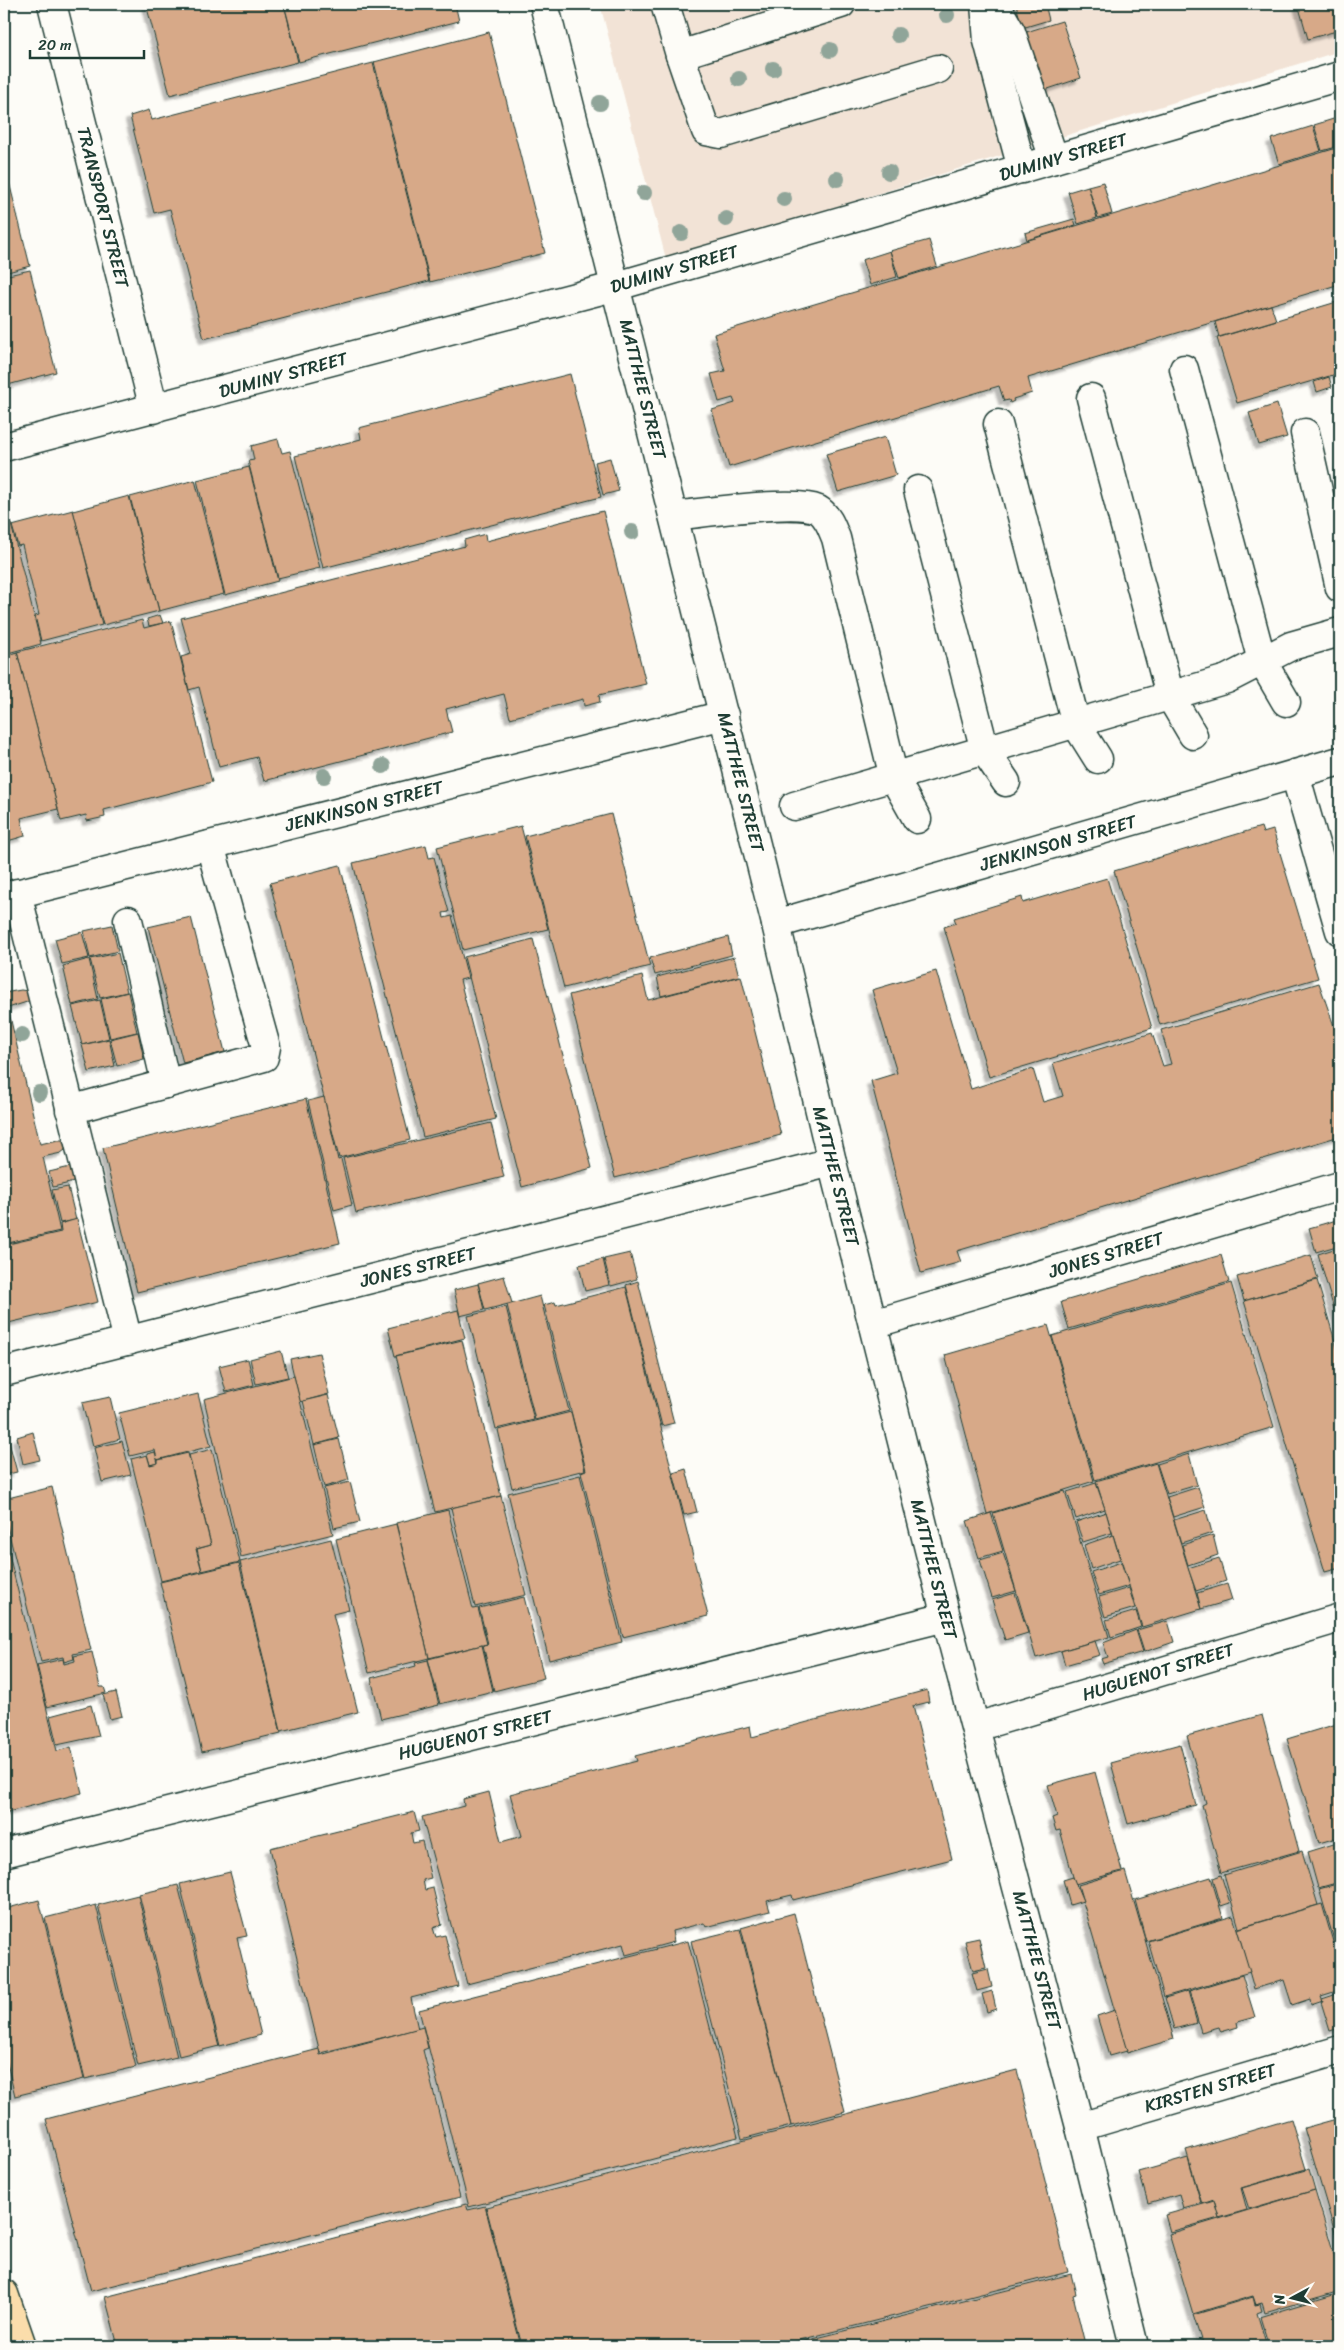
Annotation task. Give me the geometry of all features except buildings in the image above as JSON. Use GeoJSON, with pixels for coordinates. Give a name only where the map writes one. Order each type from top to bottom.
{"type":"FeatureCollection","features":[{"type":"Feature","properties":{"kind":"main road"},"geometry":{"type":"LineString","coordinates":[[4,2294],[22,2346]]}},
{"type":"Feature","properties":{"kind":"street","name":"TRANSPORT STREET"},"geometry":{"type":"LineString","coordinates":[[52,4],[154,409]]}},
{"type":"Feature","properties":{"kind":"street","name":"MATTHEE STREET"},"geometry":{"type":"LineString","coordinates":[[544,4],[675,516],[776,924],[832,1162],[946,1617],[1080,2127],[1134,2346]]}},
{"type":"Feature","properties":{"kind":"street"},"geometry":{"type":"LineString","coordinates":[[665,4],[706,131],[721,134],[938,69]]}},
{"type":"Feature","properties":{"kind":"street"},"geometry":{"type":"LineString","coordinates":[[680,55],[841,4]]}},
{"type":"Feature","properties":{"kind":"street"},"geometry":{"type":"LineString","coordinates":[[985,4],[988,42],[1022,169]]}},
{"type":"Feature","properties":{"kind":"street"},"geometry":{"type":"LineString","coordinates":[[995,4],[1011,32],[1054,159]]}},
{"type":"Feature","properties":{"kind":"street","name":"DUMINY STREET"},"geometry":{"type":"LineString","coordinates":[[4,447],[617,286],[1340,76]]}},
{"type":"Feature","properties":{"kind":"street"},"geometry":{"type":"LineString","coordinates":[[1184,369],[1262,661],[1286,702]]}},
{"type":"Feature","properties":{"kind":"street"},"geometry":{"type":"LineString","coordinates":[[1091,398],[1170,696],[1193,735]]}},
{"type":"Feature","properties":{"kind":"street"},"geometry":{"type":"LineString","coordinates":[[998,424],[1076,724],[1098,759]]}},
{"type":"Feature","properties":{"kind":"street"},"geometry":{"type":"LineString","coordinates":[[1305,433],[1340,588]]}},
{"type":"Feature","properties":{"kind":"street"},"geometry":{"type":"LineString","coordinates":[[918,490],[985,751],[1006,782]]}},
{"type":"Feature","properties":{"kind":"street"},"geometry":{"type":"LineString","coordinates":[[675,516],[722,510],[795,506],[811,507],[820,511],[826,518],[836,538],[894,778],[917,819]]}},
{"type":"Feature","properties":{"kind":"street"},"geometry":{"type":"LineString","coordinates":[[794,806],[1227,679],[1291,646],[1340,632]]}},
{"type":"Feature","properties":{"kind":"street","name":"JENKINSON STREET"},"geometry":{"type":"LineString","coordinates":[[10,895],[724,716]]}},
{"type":"Feature","properties":{"kind":"street","name":"JENKINSON STREET"},"geometry":{"type":"LineString","coordinates":[[776,924],[1340,760]]}},
{"type":"Feature","properties":{"kind":"street"},"geometry":{"type":"LineString","coordinates":[[1295,774],[1340,931]]}},
{"type":"Feature","properties":{"kind":"street"},"geometry":{"type":"LineString","coordinates":[[70,1110],[264,1057],[266,1047],[210,844]]}},
{"type":"Feature","properties":{"kind":"street"},"geometry":{"type":"LineString","coordinates":[[10,895],[70,1110],[128,1341]]}},
{"type":"Feature","properties":{"kind":"street"},"geometry":{"type":"LineString","coordinates":[[128,920],[166,1084]]}},
{"type":"Feature","properties":{"kind":"street","name":"JONES STREET"},"geometry":{"type":"LineString","coordinates":[[4,1372],[832,1162]]}},
{"type":"Feature","properties":{"kind":"street","name":"JONES STREET"},"geometry":{"type":"LineString","coordinates":[[873,1324],[1340,1186]]}},
{"type":"Feature","properties":{"kind":"street","name":"HUGUENOT STREET"},"geometry":{"type":"LineString","coordinates":[[4,1853],[946,1617]]}},
{"type":"Feature","properties":{"kind":"street","name":"HUGUENOT STREET"},"geometry":{"type":"LineString","coordinates":[[976,1727],[1340,1618]]}},
{"type":"Feature","properties":{"kind":"street","name":"KIRSTEN STREET"},"geometry":{"type":"LineString","coordinates":[[1080,2127],[1340,2050]]}},
{"type":"Feature","properties":{"kind":"shaded area"},"geometry":{"type":"Polygon","coordinates":[[[600,4],[1340,4],[1340,51],[666,259],[600,4]]]}}]}
